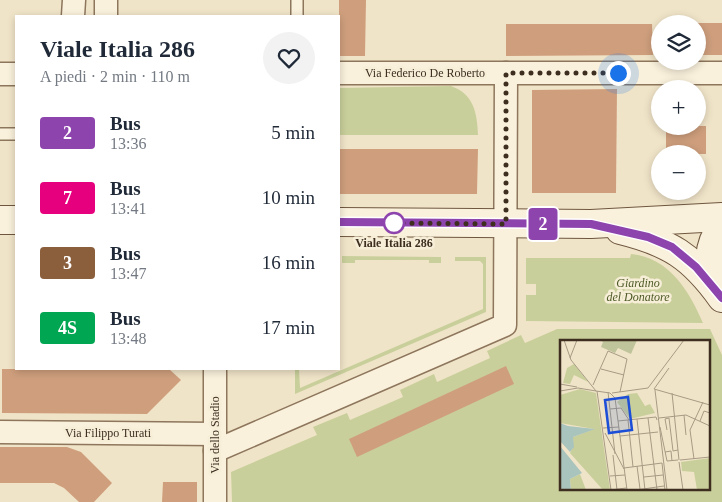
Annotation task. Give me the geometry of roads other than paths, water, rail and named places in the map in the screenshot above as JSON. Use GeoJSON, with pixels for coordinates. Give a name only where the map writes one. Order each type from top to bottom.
{"type":"FeatureCollection","features":[{"type":"Feature","properties":{"kind":"main road"},"geometry":{"type":"LineString","coordinates":[[340,222],[591,224],[722,216]]}},
{"type":"Feature","properties":{"kind":"main road"},"geometry":{"type":"LineString","coordinates":[[0,220],[15,220]]}},
{"type":"Feature","properties":{"kind":"main road"},"geometry":{"type":"LineString","coordinates":[[591,224],[648,237],[672,247],[718,292]]}},
{"type":"Feature","properties":{"kind":"main road"},"geometry":{"type":"LineString","coordinates":[[718,292],[709,272],[709,255],[713,240],[722,226]]}},
{"type":"Feature","properties":{"kind":"street"},"geometry":{"type":"LineString","coordinates":[[73,15],[74,0]]}},
{"type":"Feature","properties":{"kind":"street"},"geometry":{"type":"LineString","coordinates":[[106,0],[106,15]]}},
{"type":"Feature","properties":{"kind":"street","name":"Via Federico De Roberto"},"geometry":{"type":"LineString","coordinates":[[340,73],[722,73]]}},
{"type":"Feature","properties":{"kind":"street"},"geometry":{"type":"LineString","coordinates":[[215,442],[505,325],[506,73]]}},
{"type":"Feature","properties":{"kind":"street"},"geometry":{"type":"LineString","coordinates":[[0,74],[15,74]]}},
{"type":"Feature","properties":{"kind":"street","name":"Via dello Stadio"},"geometry":{"type":"LineString","coordinates":[[215,370],[215,502]]}},
{"type":"Feature","properties":{"kind":"street","name":"Via Filippo Turati"},"geometry":{"type":"LineString","coordinates":[[0,432],[215,442]]}},
{"type":"Feature","properties":{"kind":"lane"},"geometry":{"type":"LineString","coordinates":[[297,0],[297,15]]}},
{"type":"Feature","properties":{"kind":"lane"},"geometry":{"type":"LineString","coordinates":[[0,134],[15,134]]}},
{"type":"Feature","properties":{"kind":"place","name":"Viale Italia 286"},"geometry":{"type":"Point","coordinates":[394,223]}},
{"type":"Feature","properties":{"kind":"park label","name":"Giardino del Donatore"},"geometry":{"type":"Point","coordinates":[638,290]}}]}
